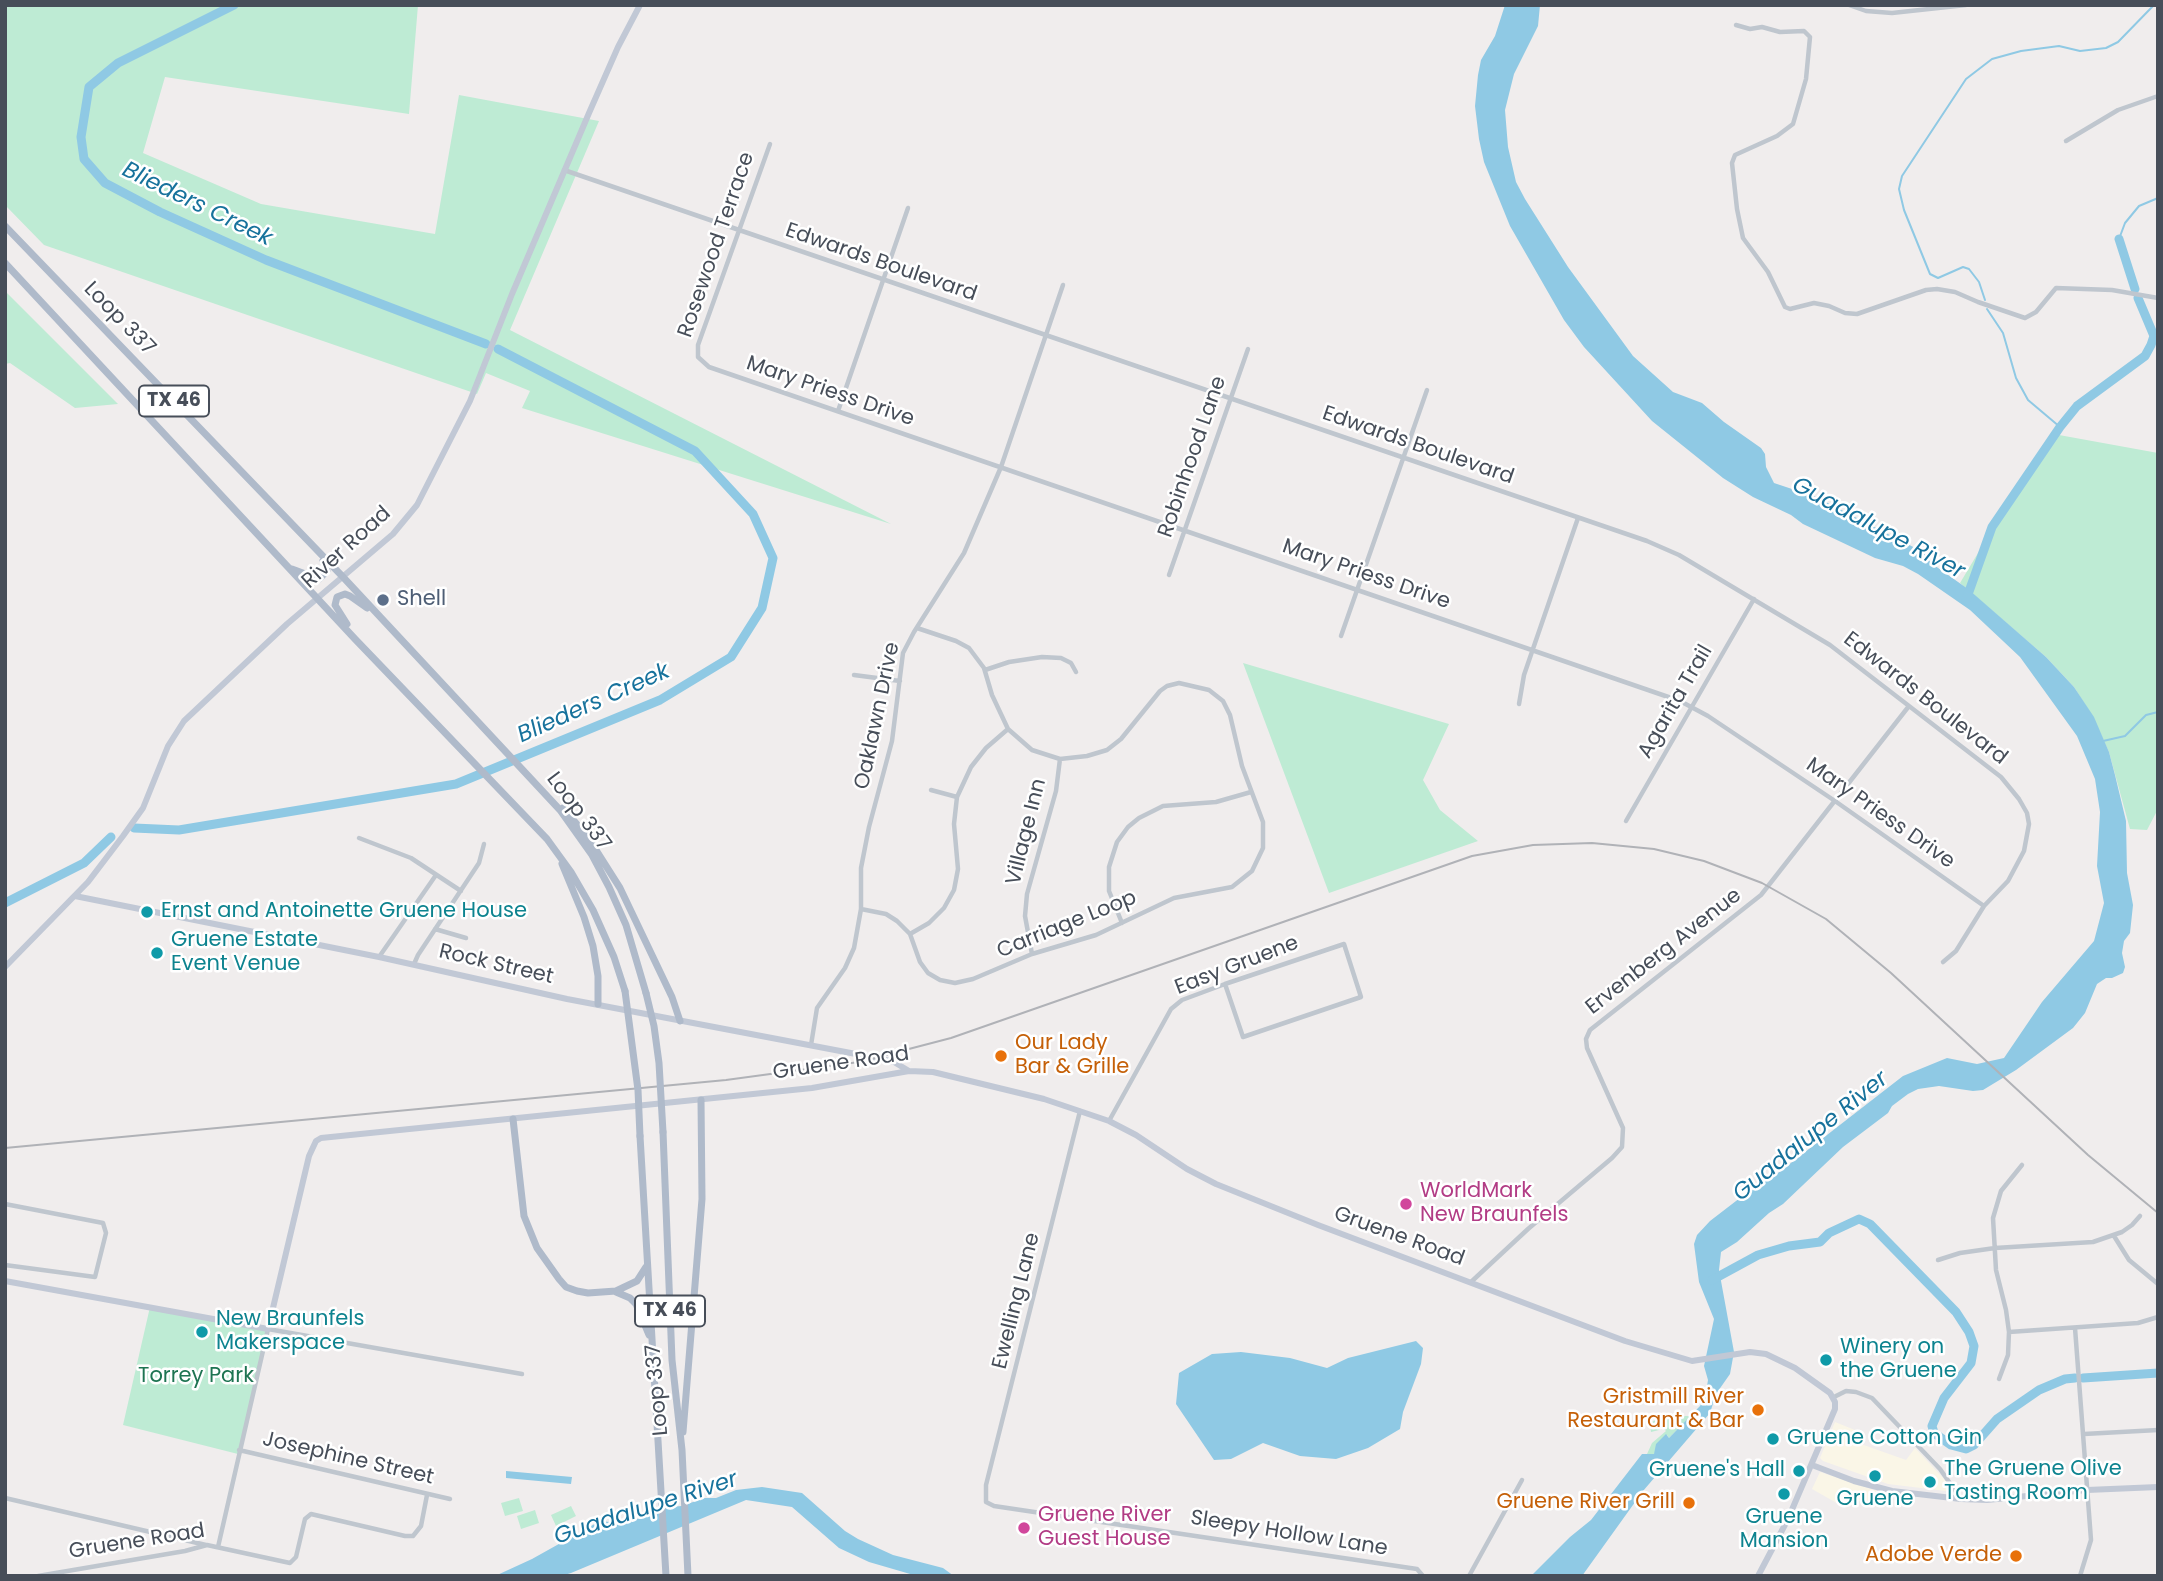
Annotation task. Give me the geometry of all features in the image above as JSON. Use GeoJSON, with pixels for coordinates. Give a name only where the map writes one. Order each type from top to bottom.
{"type":"FeatureCollection","features":[{"type":"Feature","properties":{"kind":"main road","name":"Loop 337"},"geometry":{"type":"LineString","coordinates":[[5,226],[318,551],[535,783],[560,810],[592,855],[626,925],[646,992],[659,1063],[672,1360],[682,1450],[688,1576]]}},
{"type":"Feature","properties":{"kind":"main road","name":"Loop 337"},"geometry":{"type":"LineString","coordinates":[[5,263],[288,568],[547,839],[559,853],[601,926],[625,991],[635,1065],[666,1576]]}},
{"type":"Feature","properties":{"kind":"main road"},"geometry":{"type":"LineString","coordinates":[[288,568],[315,579],[322,578],[327,571],[318,551]]}},
{"type":"Feature","properties":{"kind":"main road"},"geometry":{"type":"LineString","coordinates":[[358,642],[335,606],[337,597],[345,594],[350,596],[378,615]]}},
{"type":"Feature","properties":{"kind":"main road"},"geometry":{"type":"LineString","coordinates":[[535,783],[569,814],[587,836],[620,888],[672,997],[680,1021]]}},
{"type":"Feature","properties":{"kind":"main road"},"geometry":{"type":"LineString","coordinates":[[559,853],[593,946],[598,976],[598,1004]]}},
{"type":"Feature","properties":{"kind":"main road"},"geometry":{"type":"LineString","coordinates":[[682,1450],[702,1199],[701,1100]]}},
{"type":"Feature","properties":{"kind":"main road"},"geometry":{"type":"LineString","coordinates":[[513,1119],[521,1202],[529,1232],[537,1248],[566,1287],[588,1293],[615,1292],[630,1297],[636,1304],[652,1343]]}},
{"type":"Feature","properties":{"kind":"main road"},"geometry":{"type":"LineString","coordinates":[[615,1292],[637,1281],[647,1266]]}},
{"type":"Feature","properties":{"kind":"street","name":"River Road"},"geometry":{"type":"LineString","coordinates":[[5,967],[92,877],[144,808],[168,746],[184,721],[287,624],[393,534],[417,505],[470,401],[564,170],[618,47],[640,5]]}},
{"type":"Feature","properties":{"kind":"street"},"geometry":{"type":"LineString","coordinates":[[1849,5],[1866,11],[1892,13],[1966,5]]}},
{"type":"Feature","properties":{"kind":"street"},"geometry":{"type":"LineString","coordinates":[[1736,25],[1750,29],[1762,27],[1780,32],[1804,31],[1810,37],[1806,79],[1793,124],[1777,136],[1735,155],[1732,163],[1743,238],[1769,272],[1784,307],[1790,309],[1815,303],[1857,314],[1926,290],[1937,289],[1955,292],[2025,318],[2036,312],[2056,288],[2112,290],[2158,298]]}},
{"type":"Feature","properties":{"kind":"street"},"geometry":{"type":"LineString","coordinates":[[2066,141],[2118,110],[2158,96]]}},
{"type":"Feature","properties":{"kind":"street","name":"Rosewood Terrace"},"geometry":{"type":"LineString","coordinates":[[698,357],[698,345],[769,144]]}},
{"type":"Feature","properties":{"kind":"street","name":"Edwards Boulevard"},"geometry":{"type":"LineString","coordinates":[[564,170],[1661,546],[1754,599],[1819,638],[2001,777],[2020,799],[2027,813],[2029,830],[2024,851],[2008,881],[1984,905],[1956,951],[1943,962]]}},
{"type":"Feature","properties":{"kind":"street"},"geometry":{"type":"LineString","coordinates":[[838,411],[908,208]]}},
{"type":"Feature","properties":{"kind":"street","name":"Oaklawn Drive"},"geometry":{"type":"LineString","coordinates":[[811,1046],[817,1008],[845,968],[854,948],[861,909],[861,868],[892,741],[903,653],[964,553],[1001,467],[1063,285]]}},
{"type":"Feature","properties":{"kind":"street","name":"Robinhood Lane"},"geometry":{"type":"LineString","coordinates":[[1168,576],[1248,349]]}},
{"type":"Feature","properties":{"kind":"street","name":"Mary Priess Drive"},"geometry":{"type":"LineString","coordinates":[[698,357],[709,367],[1671,697],[1691,706],[1835,801],[1984,905]]}},
{"type":"Feature","properties":{"kind":"street"},"geometry":{"type":"LineString","coordinates":[[1341,636],[1427,390]]}},
{"type":"Feature","properties":{"kind":"street"},"geometry":{"type":"LineString","coordinates":[[1519,704],[1532,649],[1578,518]]}},
{"type":"Feature","properties":{"kind":"street","name":"Agarita Trail"},"geometry":{"type":"LineString","coordinates":[[1626,821],[1754,599]]}},
{"type":"Feature","properties":{"kind":"street"},"geometry":{"type":"LineString","coordinates":[[917,628],[969,648],[985,670],[992,695],[1008,729],[1032,750],[1060,759]]}},
{"type":"Feature","properties":{"kind":"street"},"geometry":{"type":"LineString","coordinates":[[985,670],[1009,662],[1042,657],[1061,658],[1071,663],[1076,672]]}},
{"type":"Feature","properties":{"kind":"street"},"geometry":{"type":"LineString","coordinates":[[854,675],[900,681]]}},
{"type":"Feature","properties":{"kind":"street","name":"Carriage Loop"},"geometry":{"type":"LineString","coordinates":[[910,934],[920,962],[928,973],[940,980],[955,983],[973,979],[1032,954],[1096,935],[1174,898],[1225,890],[1245,878],[1257,864],[1264,839],[1263,822],[1239,757],[1230,715],[1223,701],[1203,687],[1180,683],[1167,686],[1121,739],[1107,750],[1087,756],[1060,759]]}},
{"type":"Feature","properties":{"kind":"street","name":"Ervenberg Avenue"},"geometry":{"type":"LineString","coordinates":[[1471,1282],[1622,1147],[1623,1128],[1587,1048],[1586,1039],[1590,1030],[1757,900],[1909,706]]}},
{"type":"Feature","properties":{"kind":"street"},"geometry":{"type":"LineString","coordinates":[[861,909],[886,914],[910,934],[929,923],[944,908],[954,890],[958,869],[954,824],[957,797],[971,768],[986,748],[1008,729]]}},
{"type":"Feature","properties":{"kind":"street","name":"Village Inn"},"geometry":{"type":"LineString","coordinates":[[1032,954],[1025,916],[1027,894],[1056,791],[1060,759]]}},
{"type":"Feature","properties":{"kind":"street"},"geometry":{"type":"LineString","coordinates":[[931,790],[957,797]]}},
{"type":"Feature","properties":{"kind":"street"},"geometry":{"type":"LineString","coordinates":[[1122,923],[1110,891],[1109,867],[1114,849],[1128,827],[1163,806],[1216,802],[1251,792]]}},
{"type":"Feature","properties":{"kind":"street"},"geometry":{"type":"LineString","coordinates":[[359,838],[411,858],[461,891]]}},
{"type":"Feature","properties":{"kind":"street"},"geometry":{"type":"LineString","coordinates":[[414,964],[479,863],[484,844]]}},
{"type":"Feature","properties":{"kind":"street"},"geometry":{"type":"LineString","coordinates":[[379,957],[436,875]]}},
{"type":"Feature","properties":{"kind":"street","name":"Rock Street"},"geometry":{"type":"LineString","coordinates":[[75,896],[680,1021],[894,1062],[909,1071]]}},
{"type":"Feature","properties":{"kind":"street"},"geometry":{"type":"LineString","coordinates":[[435,929],[466,938]]}},
{"type":"Feature","properties":{"kind":"street","name":"Easy Gruene"},"geometry":{"type":"LineString","coordinates":[[1109,1121],[1171,1009],[1182,1000],[1225,984],[1344,944],[1361,998],[1242,1037],[1225,984]]}},
{"type":"Feature","properties":{"kind":"street","name":"Gruene Road"},"geometry":{"type":"LineString","coordinates":[[38,1576],[207,1545],[218,1547],[309,1156],[316,1141],[330,1136],[812,1088],[909,1071],[942,1074],[1044,1099],[1109,1121],[1216,1184],[1318,1225],[1625,1341],[1685,1360],[1751,1352],[1766,1353],[1821,1385],[1834,1397]]}},
{"type":"Feature","properties":{"kind":"street","name":"Ewelling Lane"},"geometry":{"type":"LineString","coordinates":[[985,1499],[986,1485],[1080,1111]]}},
{"type":"Feature","properties":{"kind":"street"},"geometry":{"type":"LineString","coordinates":[[1999,1380],[2008,1355],[2009,1332],[1996,1270],[1993,1218],[1997,1199],[2022,1165]]}},
{"type":"Feature","properties":{"kind":"street"},"geometry":{"type":"LineString","coordinates":[[5,1204],[103,1223],[106,1233],[95,1277],[5,1265]]}},
{"type":"Feature","properties":{"kind":"street"},"geometry":{"type":"LineString","coordinates":[[1938,1260],[1961,1252],[1995,1248],[2093,1242],[2114,1236],[2132,1225],[2140,1216]]}},
{"type":"Feature","properties":{"kind":"street"},"geometry":{"type":"LineString","coordinates":[[2114,1236],[2129,1260],[2158,1284]]}},
{"type":"Feature","properties":{"kind":"street"},"geometry":{"type":"LineString","coordinates":[[5,1282],[522,1374]]}},
{"type":"Feature","properties":{"kind":"street"},"geometry":{"type":"LineString","coordinates":[[2009,1332],[2138,1323],[2158,1317]]}},
{"type":"Feature","properties":{"kind":"street"},"geometry":{"type":"LineString","coordinates":[[2075,1328],[2091,1540],[2080,1576]]}},
{"type":"Feature","properties":{"kind":"street"},"geometry":{"type":"LineString","coordinates":[[1758,1576],[1788,1519],[1833,1416],[1834,1397],[1846,1391],[1872,1398],[1940,1469],[1961,1499]]}},
{"type":"Feature","properties":{"kind":"street"},"geometry":{"type":"LineString","coordinates":[[2084,1433],[2158,1430]]}},
{"type":"Feature","properties":{"kind":"street","name":"Josephine Street"},"geometry":{"type":"LineString","coordinates":[[239,1450],[450,1500]]}},
{"type":"Feature","properties":{"kind":"street"},"geometry":{"type":"LineString","coordinates":[[1812,1465],[1892,1490],[1961,1499],[1987,1500],[2087,1490],[2158,1487]]}},
{"type":"Feature","properties":{"kind":"street"},"geometry":{"type":"LineString","coordinates":[[1469,1576],[1522,1480]]}},
{"type":"Feature","properties":{"kind":"street"},"geometry":{"type":"LineString","coordinates":[[218,1547],[290,1563],[296,1557],[305,1519],[311,1514],[413,1536],[421,1526],[427,1494]]}},
{"type":"Feature","properties":{"kind":"street"},"geometry":{"type":"LineString","coordinates":[[5,1498],[207,1545]]}},
{"type":"Feature","properties":{"kind":"street","name":"Sleepy Hollow Lane"},"geometry":{"type":"LineString","coordinates":[[985,1499],[989,1504],[1002,1507],[1417,1569],[1423,1576]]}},
{"type":"Feature","properties":{"kind":"shaded area"},"geometry":{"type":"Polygon","coordinates":[[[1835,1422],[1855,1430],[1858,1443],[1906,1460],[1915,1448],[1949,1486],[1946,1491],[1888,1484],[1823,1461],[1820,1458],[1835,1422]]]}},
{"type":"Feature","properties":{"kind":"shaded area"},"geometry":{"type":"Polygon","coordinates":[[[1820,1472],[1883,1493],[1878,1507],[1848,1497],[1842,1506],[1812,1489],[1820,1472]]]}},
{"type":"Feature","properties":{"kind":"green space"},"geometry":{"type":"Polygon","coordinates":[[[5,5],[418,5],[409,114],[165,77],[143,153],[261,204],[435,234],[459,95],[599,121],[510,330],[891,524],[522,408],[530,391],[486,373],[477,394],[44,245],[5,205],[5,5]]]}},
{"type":"Feature","properties":{"kind":"green space"},"geometry":{"type":"Polygon","coordinates":[[[5,291],[118,404],[75,408],[10,363],[5,364],[5,291]]]}},
{"type":"Feature","properties":{"kind":"green space"},"geometry":{"type":"Polygon","coordinates":[[[2059,435],[2158,453],[2158,809],[2147,830],[2130,829],[2109,752],[2093,717],[2074,687],[2046,657],[1960,583],[1990,533],[2059,435]]]}},
{"type":"Feature","properties":{"kind":"green space"},"geometry":{"type":"Polygon","coordinates":[[[1243,663],[1449,724],[1423,780],[1440,810],[1478,841],[1329,893],[1243,663]]]}},
{"type":"Feature","properties":{"kind":"green space","name":"Torrey Park"},"geometry":{"type":"Polygon","coordinates":[[[150,1307],[268,1329],[238,1454],[123,1425],[150,1307]]]}},
{"type":"Feature","properties":{"kind":"green space"},"geometry":{"type":"Polygon","coordinates":[[[1663,1416],[1691,1416],[1669,1438],[1667,1435],[1654,1454],[1647,1454],[1652,1443],[1666,1431],[1662,1427],[1651,1432],[1650,1423],[1663,1416]]]}},
{"type":"Feature","properties":{"kind":"green space"},"geometry":{"type":"Polygon","coordinates":[[[519,1498],[523,1511],[505,1516],[501,1503],[519,1498]]]}},
{"type":"Feature","properties":{"kind":"green space"},"geometry":{"type":"Polygon","coordinates":[[[571,1506],[576,1516],[556,1526],[551,1515],[571,1506]]]}},
{"type":"Feature","properties":{"kind":"green space"},"geometry":{"type":"Polygon","coordinates":[[[535,1510],[539,1523],[521,1529],[517,1516],[535,1510]]]}},
{"type":"Feature","properties":{"kind":"water","name":"Guadalupe River"},"geometry":{"type":"Polygon","coordinates":[[[1505,5],[1540,5],[1538,26],[1514,74],[1505,110],[1508,147],[1516,182],[1568,267],[1633,356],[1673,392],[1702,403],[1761,448],[1774,483],[1816,497],[1923,552],[1931,563],[1968,589],[2046,657],[2074,687],[2094,717],[2109,752],[2126,821],[2127,873],[2133,905],[2130,933],[2124,941],[2122,953],[2125,967],[2123,973],[2097,984],[2085,1013],[2073,1028],[2016,1070],[1983,1090],[1939,1086],[1918,1089],[1908,1094],[1843,1147],[1783,1204],[1721,1252],[1719,1270],[1734,1352],[1730,1374],[1716,1394],[1710,1413],[1643,1491],[1582,1576],[1531,1576],[1591,1520],[1642,1454],[1654,1454],[1656,1444],[1666,1434],[1669,1438],[1705,1398],[1708,1380],[1704,1366],[1714,1319],[1699,1282],[1694,1244],[1697,1235],[1710,1221],[1778,1173],[1903,1076],[1947,1058],[1977,1064],[2004,1058],[2042,1002],[2094,941],[2104,903],[2097,866],[2100,812],[2095,779],[2077,736],[2020,657],[1970,610],[1918,574],[1903,566],[1875,558],[1803,524],[1723,478],[1652,421],[1584,347],[1564,320],[1510,226],[1484,162],[1479,139],[1475,106],[1478,75],[1481,60],[1495,36],[1505,5]]]}},
{"type":"Feature","properties":{"kind":"water"},"geometry":{"type":"Polygon","coordinates":[[[1416,1341],[1423,1348],[1421,1364],[1403,1412],[1400,1429],[1368,1448],[1336,1459],[1300,1456],[1263,1443],[1231,1459],[1214,1460],[1176,1404],[1179,1373],[1212,1354],[1241,1352],[1290,1358],[1327,1368],[1348,1358],[1416,1341]]]}},
{"type":"Feature","properties":{"kind":"water"},"geometry":{"type":"Polygon","coordinates":[[[506,1471],[572,1477],[571,1484],[506,1478],[506,1471]]]}},
{"type":"Feature","properties":{"kind":"water"},"geometry":{"type":"Polygon","coordinates":[[[762,1487],[802,1493],[858,1539],[893,1555],[943,1568],[954,1576],[917,1576],[869,1562],[839,1548],[792,1507],[746,1500],[571,1573],[561,1576],[495,1576],[532,1559],[600,1521],[619,1523],[650,1516],[668,1507],[682,1506],[704,1498],[716,1498],[736,1490],[762,1487]]]}},
{"type":"Feature","properties":{"kind":"waterway","name":"Blieders Creek"},"geometry":{"type":"LineString","coordinates":[[234,5],[118,63],[89,87],[81,137],[84,159],[105,183],[160,212],[266,260],[486,344]]}},
{"type":"Feature","properties":{"kind":"waterway"},"geometry":{"type":"LineString","coordinates":[[1985,300],[1979,282],[1969,269],[1963,267],[1938,278],[1930,274],[1904,210],[1899,189],[1902,176],[1966,79],[1992,59],[2021,51],[2059,46],[2080,51],[2106,48],[2118,42],[2154,5]]}},
{"type":"Feature","properties":{"kind":"waterway"},"geometry":{"type":"LineString","coordinates":[[2119,239],[2125,223],[2139,206],[2158,198]]}},
{"type":"Feature","properties":{"kind":"waterway"},"geometry":{"type":"LineString","coordinates":[[2119,239],[2135,289]]}},
{"type":"Feature","properties":{"kind":"waterway","name":"Guadalupe River"},"geometry":{"type":"LineString","coordinates":[[1966,600],[1992,527],[2060,427],[2077,406],[2145,356],[2154,336],[2138,298]]}},
{"type":"Feature","properties":{"kind":"waterway"},"geometry":{"type":"LineString","coordinates":[[1987,309],[2003,333],[2016,378],[2028,400],[2060,427]]}},
{"type":"Feature","properties":{"kind":"waterway","name":"Blieders Creek"},"geometry":{"type":"LineString","coordinates":[[134,828],[179,830],[456,784],[660,700],[731,657],[762,608],[773,558],[753,514],[695,451],[498,349]]}},
{"type":"Feature","properties":{"kind":"waterway"},"geometry":{"type":"LineString","coordinates":[[2103,741],[2125,736],[2146,715],[2158,712]]}},
{"type":"Feature","properties":{"kind":"waterway","name":"Blieders Creek"},"geometry":{"type":"LineString","coordinates":[[5,903],[84,863],[111,837]]}},
{"type":"Feature","properties":{"kind":"waterway"},"geometry":{"type":"LineString","coordinates":[[1712,1280],[1758,1255],[1789,1246],[1820,1242],[1829,1233],[1859,1219],[1870,1224],[1956,1312],[1969,1332],[1974,1346],[1971,1363],[1944,1398],[1932,1426],[1934,1433],[1951,1445],[1966,1449],[1974,1445],[1997,1419],[2039,1390],[2065,1379],[2075,1378]]}},
{"type":"Feature","properties":{"kind":"waterway"},"geometry":{"type":"LineString","coordinates":[[2083,1378],[2158,1373]]}},
{"type":"Feature","properties":{"kind":"railway"},"geometry":{"type":"LineString","coordinates":[[5,1148],[726,1080],[859,1062],[951,1038],[1472,856],[1533,845],[1592,843],[1654,849],[1704,861],[1762,883],[1826,919],[1891,973],[2088,1155],[2158,1213]]}},
{"type":"Feature","properties":{"kind":"place","name":"Shell"},"geometry":{"type":"Point","coordinates":[383,600]}},
{"type":"Feature","properties":{"kind":"place","name":"Ernst and Antoinette Gruene House"},"geometry":{"type":"Point","coordinates":[147,912]}},
{"type":"Feature","properties":{"kind":"place","name":"Gruene Estate Event Venue"},"geometry":{"type":"Point","coordinates":[157,953]}},
{"type":"Feature","properties":{"kind":"place","name":"Our Lady Bar & Grille"},"geometry":{"type":"Point","coordinates":[1001,1056]}},
{"type":"Feature","properties":{"kind":"place","name":"WorldMark New Braunfels"},"geometry":{"type":"Point","coordinates":[1406,1204]}},
{"type":"Feature","properties":{"kind":"place","name":"New Braunfels Makerspace"},"geometry":{"type":"Point","coordinates":[202,1332]}},
{"type":"Feature","properties":{"kind":"place","name":"Winery on the Gruene"},"geometry":{"type":"Point","coordinates":[1826,1360]}},
{"type":"Feature","properties":{"kind":"place","name":"Gristmill River Restaurant & Bar"},"geometry":{"type":"Point","coordinates":[1758,1410]}},
{"type":"Feature","properties":{"kind":"place","name":"Gruene Cotton Gin"},"geometry":{"type":"Point","coordinates":[1773,1439]}},
{"type":"Feature","properties":{"kind":"place","name":"Gruene's Hall"},"geometry":{"type":"Point","coordinates":[1799,1471]}},
{"type":"Feature","properties":{"kind":"place","name":"Gruene"},"geometry":{"type":"Point","coordinates":[1875,1476]}},
{"type":"Feature","properties":{"kind":"place","name":"The Gruene Olive Tasting Room"},"geometry":{"type":"Point","coordinates":[1930,1482]}},
{"type":"Feature","properties":{"kind":"place","name":"Gruene Mansion"},"geometry":{"type":"Point","coordinates":[1784,1494]}},
{"type":"Feature","properties":{"kind":"place","name":"Gruene River Grill"},"geometry":{"type":"Point","coordinates":[1689,1503]}},
{"type":"Feature","properties":{"kind":"place","name":"Gruene River Guest House"},"geometry":{"type":"Point","coordinates":[1024,1528]}},
{"type":"Feature","properties":{"kind":"place","name":"Adobe Verde"},"geometry":{"type":"Point","coordinates":[2016,1556]}}]}
